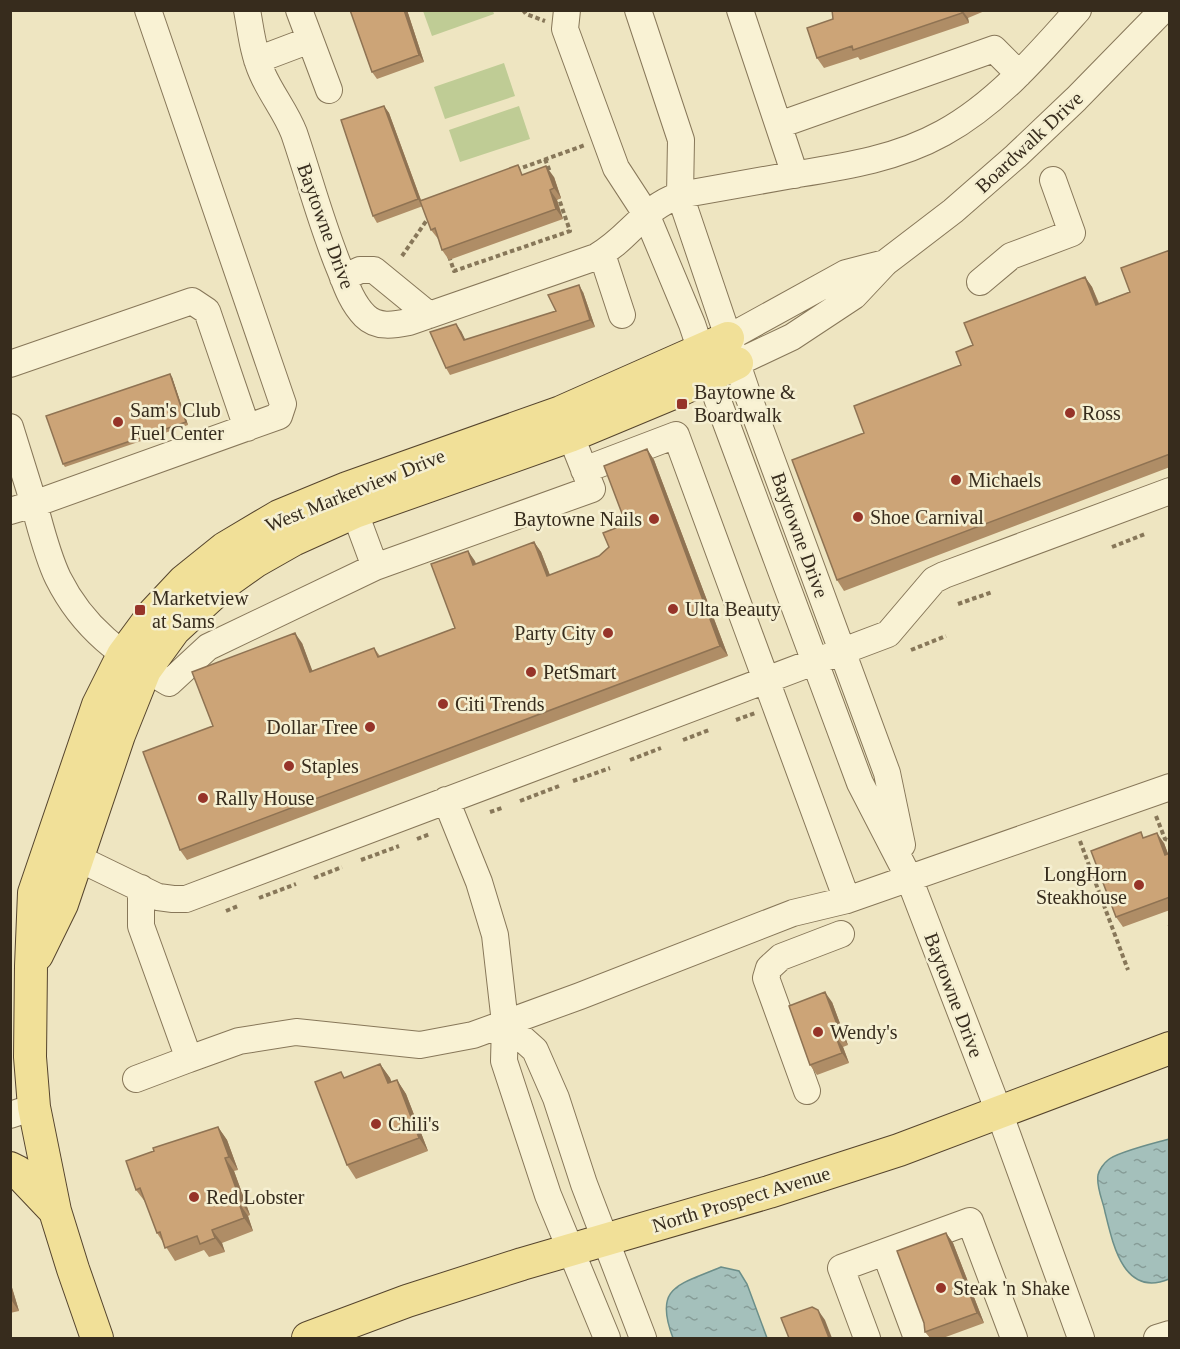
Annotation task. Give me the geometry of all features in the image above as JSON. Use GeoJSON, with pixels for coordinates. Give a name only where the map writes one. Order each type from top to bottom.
{"type":"FeatureCollection","features":[{"type":"Feature","properties":{"kind":"main road","name":"West Marketview Drive"},"geometry":{"type":"LineString","coordinates":[[97,1338],[22,1111],[30,1057],[34,893],[64,851],[98,705],[134,663],[161,605],[184,581],[225,548],[279,516],[351,500],[566,424],[733,350]]}},
{"type":"Feature","properties":{"kind":"main road","name":"North Prospect Avenue"},"geometry":{"type":"LineString","coordinates":[[308,1338],[407,1302],[570,1250],[899,1150],[1170,1048]]}},
{"type":"Feature","properties":{"kind":"main road"},"geometry":{"type":"LineString","coordinates":[[10,1168],[18,1172],[56,1211]]}},
{"type":"Feature","properties":{"kind":"street"},"geometry":{"type":"LineString","coordinates":[[22,508],[279,416],[283,404],[148,10]]}},
{"type":"Feature","properties":{"kind":"street","name":"Baytowne Drive"},"geometry":{"type":"LineString","coordinates":[[247,10],[262,75],[293,130],[343,278],[354,302],[366,318],[379,324],[389,325],[409,322],[602,254],[615,247],[646,214],[664,201],[680,195],[880,159],[913,148],[944,133],[975,112],[1019,74],[1078,10]]}},
{"type":"Feature","properties":{"kind":"street"},"geometry":{"type":"LineString","coordinates":[[299,10],[329,90]]}},
{"type":"Feature","properties":{"kind":"street"},"geometry":{"type":"LineString","coordinates":[[567,10],[565,29],[616,168],[646,214]]}},
{"type":"Feature","properties":{"kind":"street"},"geometry":{"type":"LineString","coordinates":[[638,10],[681,140],[680,195]]}},
{"type":"Feature","properties":{"kind":"street"},"geometry":{"type":"LineString","coordinates":[[740,10],[795,175]]}},
{"type":"Feature","properties":{"kind":"street","name":"Boardwalk Drive"},"geometry":{"type":"LineString","coordinates":[[733,350],[846,273],[885,263],[953,211],[1076,99],[1163,10]]}},
{"type":"Feature","properties":{"kind":"street"},"geometry":{"type":"LineString","coordinates":[[257,60],[310,40]]}},
{"type":"Feature","properties":{"kind":"street"},"geometry":{"type":"LineString","coordinates":[[779,125],[994,49],[1019,74]]}},
{"type":"Feature","properties":{"kind":"street"},"geometry":{"type":"LineString","coordinates":[[980,282],[1011,256],[1072,233],[1053,180]]}},
{"type":"Feature","properties":{"kind":"street","name":"Baytowne Drive"},"geometry":{"type":"LineString","coordinates":[[680,195],[733,350],[887,772],[909,878]]}},
{"type":"Feature","properties":{"kind":"street","name":"Baytowne Drive"},"geometry":{"type":"LineString","coordinates":[[646,214],[692,324],[860,783],[909,878],[999,1112],[1081,1338]]}},
{"type":"Feature","properties":{"kind":"street"},"geometry":{"type":"LineString","coordinates":[[602,254],[622,315]]}},
{"type":"Feature","properties":{"kind":"street"},"geometry":{"type":"LineString","coordinates":[[343,278],[360,270],[374,270],[429,315]]}},
{"type":"Feature","properties":{"kind":"street"},"geometry":{"type":"LineString","coordinates":[[10,364],[192,302],[207,310],[247,428]]}},
{"type":"Feature","properties":{"kind":"street"},"geometry":{"type":"LineString","coordinates":[[10,427],[22,508],[78,612],[96,633],[134,663],[169,683],[208,647],[375,567],[592,489],[566,424]]}},
{"type":"Feature","properties":{"kind":"street"},"geometry":{"type":"LineString","coordinates":[[584,470],[676,435],[847,900]]}},
{"type":"Feature","properties":{"kind":"street"},"geometry":{"type":"LineString","coordinates":[[64,851],[158,897],[186,899],[888,634],[934,580],[1170,491]]}},
{"type":"Feature","properties":{"kind":"street"},"geometry":{"type":"LineString","coordinates":[[351,500],[375,567]]}},
{"type":"Feature","properties":{"kind":"street"},"geometry":{"type":"LineString","coordinates":[[772,545],[800,534]]}},
{"type":"Feature","properties":{"kind":"street"},"geometry":{"type":"LineString","coordinates":[[136,1079],[239,1041],[296,1032],[420,1046],[472,1035],[793,913],[847,900],[1170,787]]}},
{"type":"Feature","properties":{"kind":"street"},"geometry":{"type":"LineString","coordinates":[[446,800],[479,882],[495,935],[505,1023],[504,1061],[546,1188],[607,1338]]}},
{"type":"Feature","properties":{"kind":"street"},"geometry":{"type":"LineString","coordinates":[[141,888],[141,926],[189,1059]]}},
{"type":"Feature","properties":{"kind":"street"},"geometry":{"type":"LineString","coordinates":[[807,1091],[766,978],[769,968],[781,957],[841,934]]}},
{"type":"Feature","properties":{"kind":"street"},"geometry":{"type":"LineString","coordinates":[[505,1023],[535,1050],[556,1098],[643,1338]]}},
{"type":"Feature","properties":{"kind":"street"},"geometry":{"type":"LineString","coordinates":[[867,1338],[841,1268],[970,1221],[1014,1338]]}},
{"type":"Feature","properties":{"kind":"street"},"geometry":{"type":"LineString","coordinates":[[885,1252],[917,1338]]}},
{"type":"Feature","properties":{"kind":"street"},"geometry":{"type":"LineString","coordinates":[[1157,1338],[1170,1334]]}},
{"type":"Feature","properties":{"kind":"path"},"geometry":{"type":"LineString","coordinates":[[511,171],[605,138]]}},
{"type":"Feature","properties":{"kind":"path"},"geometry":{"type":"LineString","coordinates":[[545,159],[552,180]]}},
{"type":"Feature","properties":{"kind":"path"},"geometry":{"type":"LineString","coordinates":[[447,251],[454,271],[570,231],[556,190]]}},
{"type":"Feature","properties":{"kind":"path"},"geometry":{"type":"LineString","coordinates":[[402,256],[434,210]]}},
{"type":"Feature","properties":{"kind":"path"},"geometry":{"type":"LineString","coordinates":[[1112,547],[1145,534]]}},
{"type":"Feature","properties":{"kind":"path"},"geometry":{"type":"LineString","coordinates":[[958,604],[992,592]]}},
{"type":"Feature","properties":{"kind":"path"},"geometry":{"type":"LineString","coordinates":[[910,650],[946,636]]}},
{"type":"Feature","properties":{"kind":"path"},"geometry":{"type":"LineString","coordinates":[[736,720],[763,710]]}},
{"type":"Feature","properties":{"kind":"path"},"geometry":{"type":"LineString","coordinates":[[683,740],[709,730]]}},
{"type":"Feature","properties":{"kind":"path"},"geometry":{"type":"LineString","coordinates":[[630,760],[661,748]]}},
{"type":"Feature","properties":{"kind":"path"},"geometry":{"type":"LineString","coordinates":[[573,781],[610,768]]}},
{"type":"Feature","properties":{"kind":"path"},"geometry":{"type":"LineString","coordinates":[[520,801],[560,786]]}},
{"type":"Feature","properties":{"kind":"path"},"geometry":{"type":"LineString","coordinates":[[1153,806],[1165,839],[1170,841]]}},
{"type":"Feature","properties":{"kind":"path"},"geometry":{"type":"LineString","coordinates":[[490,812],[502,808]]}},
{"type":"Feature","properties":{"kind":"path"},"geometry":{"type":"LineString","coordinates":[[417,839],[430,834]]}},
{"type":"Feature","properties":{"kind":"path"},"geometry":{"type":"LineString","coordinates":[[1077,835],[1128,970]]}},
{"type":"Feature","properties":{"kind":"path"},"geometry":{"type":"LineString","coordinates":[[361,861],[399,846]]}},
{"type":"Feature","properties":{"kind":"path"},"geometry":{"type":"LineString","coordinates":[[314,878],[342,867]]}},
{"type":"Feature","properties":{"kind":"path"},"geometry":{"type":"LineString","coordinates":[[259,898],[296,884]]}},
{"type":"Feature","properties":{"kind":"path"},"geometry":{"type":"LineString","coordinates":[[226,911],[238,906]]}},
{"type":"Feature","properties":{"kind":"green space"},"geometry":{"type":"Polygon","coordinates":[[[423,11],[493,11],[494,14],[432,36],[423,11]]]}},
{"type":"Feature","properties":{"kind":"green space"},"geometry":{"type":"Polygon","coordinates":[[[504,63],[515,96],[445,119],[434,87],[504,63]]]}},
{"type":"Feature","properties":{"kind":"green space"},"geometry":{"type":"Polygon","coordinates":[[[519,106],[530,139],[460,162],[449,130],[519,106]]]}},
{"type":"Feature","properties":{"kind":"water"},"geometry":{"type":"Polygon","coordinates":[[[1169,1139],[1169,1279],[1154,1283],[1141,1281],[1131,1275],[1123,1265],[1112,1239],[1099,1189],[1098,1175],[1103,1165],[1113,1157],[1169,1139]]]}},
{"type":"Feature","properties":{"kind":"water"},"geometry":{"type":"Polygon","coordinates":[[[721,1267],[739,1271],[747,1284],[767,1338],[673,1338],[666,1308],[668,1297],[682,1284],[721,1267]]]}},
{"type":"Feature","properties":{"kind":"building"},"geometry":{"type":"Polygon","coordinates":[[[350,10],[404,10],[419,55],[372,72],[350,10]]]}},
{"type":"Feature","properties":{"kind":"building"},"geometry":{"type":"Polygon","coordinates":[[[832,10],[962,10],[962,13],[853,50],[852,46],[817,58],[807,28],[833,19],[832,10]]]}},
{"type":"Feature","properties":{"kind":"building"},"geometry":{"type":"Polygon","coordinates":[[[384,106],[418,199],[373,216],[341,120],[384,106]]]}},
{"type":"Feature","properties":{"kind":"building"},"geometry":{"type":"Polygon","coordinates":[[[518,165],[522,175],[546,166],[554,188],[550,190],[556,209],[442,250],[435,228],[431,230],[420,201],[518,165]]]}},
{"type":"Feature","properties":{"kind":"building"},"geometry":{"type":"Polygon","coordinates":[[[1170,250],[1170,454],[837,580],[792,460],[864,433],[854,406],[961,365],[956,352],[973,345],[964,323],[1085,277],[1096,305],[1130,292],[1121,268],[1170,250]]]}},
{"type":"Feature","properties":{"kind":"building"},"geometry":{"type":"Polygon","coordinates":[[[579,285],[590,320],[446,368],[430,332],[456,324],[464,340],[556,311],[548,295],[579,285]]]}},
{"type":"Feature","properties":{"kind":"building","name":"Sam's Club Fuel Center"},"geometry":{"type":"Polygon","coordinates":[[[170,374],[186,422],[63,464],[46,416],[170,374]]]}},
{"type":"Feature","properties":{"kind":"building"},"geometry":{"type":"Polygon","coordinates":[[[647,449],[720,646],[180,850],[143,752],[213,726],[192,672],[295,633],[310,672],[374,648],[378,657],[455,628],[431,564],[468,551],[473,565],[534,542],[547,576],[599,556],[609,547],[603,533],[626,524],[604,466],[647,449]]]}},
{"type":"Feature","properties":{"kind":"building","name":"LongHorn Steakhouse"},"geometry":{"type":"Polygon","coordinates":[[[1141,832],[1143,838],[1157,833],[1165,855],[1170,853],[1170,897],[1116,917],[1091,851],[1141,832]]]}},
{"type":"Feature","properties":{"kind":"building","name":"Wendy's"},"geometry":{"type":"Polygon","coordinates":[[[825,992],[841,1035],[836,1037],[842,1053],[810,1065],[789,1006],[825,992]]]}},
{"type":"Feature","properties":{"kind":"building","name":"Chili's"},"geometry":{"type":"Polygon","coordinates":[[[380,1064],[388,1083],[397,1080],[419,1138],[347,1165],[315,1082],[341,1072],[344,1078],[380,1064]]]}},
{"type":"Feature","properties":{"kind":"building","name":"Red Lobster"},"geometry":{"type":"Polygon","coordinates":[[[218,1127],[229,1157],[225,1158],[241,1202],[239,1203],[244,1218],[212,1230],[215,1238],[200,1244],[197,1236],[165,1248],[140,1188],[136,1190],[126,1161],[154,1151],[153,1148],[218,1127]]]}},
{"type":"Feature","properties":{"kind":"building","name":"Steak 'n Shake"},"geometry":{"type":"Polygon","coordinates":[[[946,1233],[977,1313],[925,1332],[924,1323],[897,1251],[946,1233]]]}},
{"type":"Feature","properties":{"kind":"building"},"geometry":{"type":"Polygon","coordinates":[[[812,1307],[818,1310],[829,1338],[789,1338],[781,1318],[812,1307]]]}},
{"type":"Feature","properties":{"kind":"place","name":"Baytowne & Boardwalk"},"geometry":{"type":"Point","coordinates":[682,404]}},
{"type":"Feature","properties":{"kind":"place","name":"Ross"},"geometry":{"type":"Point","coordinates":[1070,413]}},
{"type":"Feature","properties":{"kind":"place","name":"Sam's Club Fuel Center"},"geometry":{"type":"Point","coordinates":[118,422]}},
{"type":"Feature","properties":{"kind":"place","name":"Michaels"},"geometry":{"type":"Point","coordinates":[956,480]}},
{"type":"Feature","properties":{"kind":"place","name":"Shoe Carnival"},"geometry":{"type":"Point","coordinates":[858,517]}},
{"type":"Feature","properties":{"kind":"place","name":"Baytowne Nails"},"geometry":{"type":"Point","coordinates":[654,519]}},
{"type":"Feature","properties":{"kind":"place","name":"Ulta Beauty"},"geometry":{"type":"Point","coordinates":[673,609]}},
{"type":"Feature","properties":{"kind":"place","name":"Marketview at Sams"},"geometry":{"type":"Point","coordinates":[140,610]}},
{"type":"Feature","properties":{"kind":"place","name":"Party City"},"geometry":{"type":"Point","coordinates":[608,633]}},
{"type":"Feature","properties":{"kind":"place","name":"PetSmart"},"geometry":{"type":"Point","coordinates":[531,672]}},
{"type":"Feature","properties":{"kind":"place","name":"Citi Trends"},"geometry":{"type":"Point","coordinates":[443,704]}},
{"type":"Feature","properties":{"kind":"place","name":"Dollar Tree"},"geometry":{"type":"Point","coordinates":[370,727]}},
{"type":"Feature","properties":{"kind":"place","name":"Staples"},"geometry":{"type":"Point","coordinates":[289,766]}},
{"type":"Feature","properties":{"kind":"place","name":"Rally House"},"geometry":{"type":"Point","coordinates":[203,798]}},
{"type":"Feature","properties":{"kind":"place","name":"LongHorn Steakhouse"},"geometry":{"type":"Point","coordinates":[1139,885]}},
{"type":"Feature","properties":{"kind":"place","name":"Wendy's"},"geometry":{"type":"Point","coordinates":[818,1032]}},
{"type":"Feature","properties":{"kind":"place","name":"Chili's"},"geometry":{"type":"Point","coordinates":[376,1124]}},
{"type":"Feature","properties":{"kind":"place","name":"Red Lobster"},"geometry":{"type":"Point","coordinates":[194,1197]}},
{"type":"Feature","properties":{"kind":"place","name":"Steak 'n Shake"},"geometry":{"type":"Point","coordinates":[941,1288]}}]}
